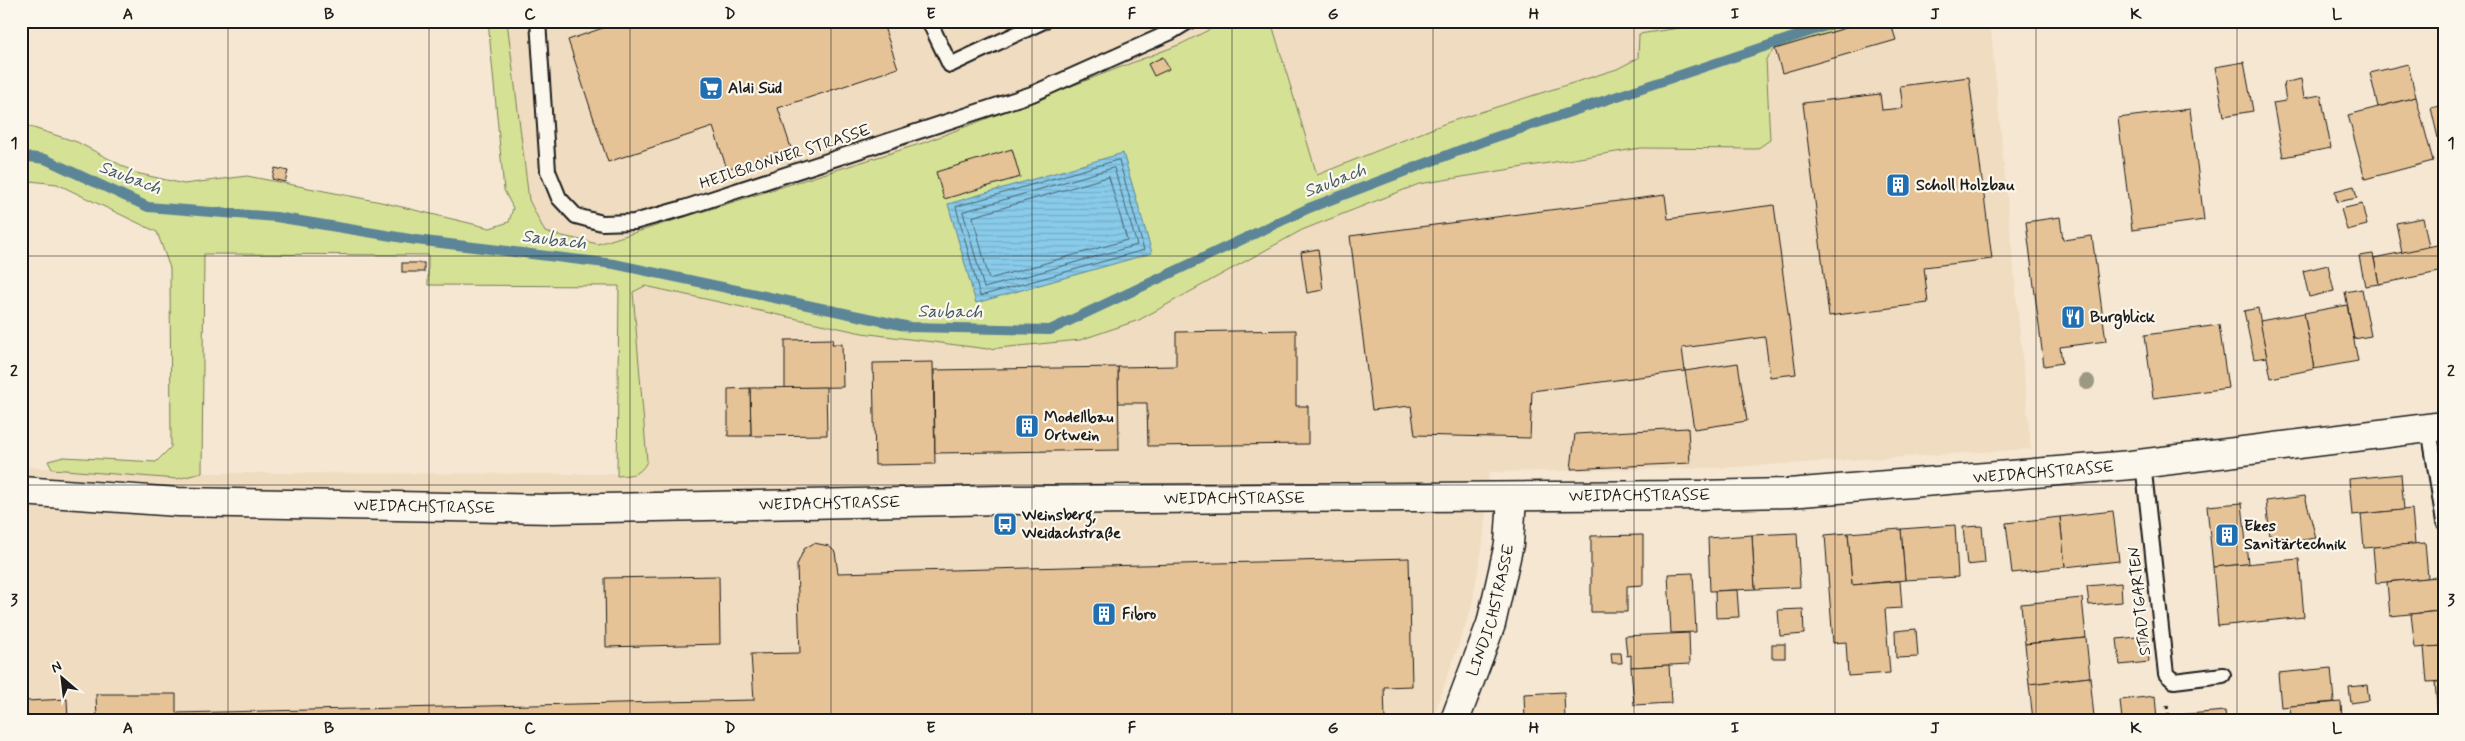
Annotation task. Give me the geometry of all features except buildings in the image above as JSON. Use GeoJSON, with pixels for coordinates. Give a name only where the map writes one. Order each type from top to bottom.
{"type":"FeatureCollection","features":[{"type":"Feature","properties":{"kind":"street","name":"WEIDACHSTRASSE"},"geometry":{"type":"LineString","coordinates":[[21,491],[178,502],[552,509],[1032,500],[1512,498],[1788,493],[2143,463],[2436,427]]}},
{"type":"Feature","properties":{"kind":"street","name":"LINDICHSTRASSE"},"geometry":{"type":"LineString","coordinates":[[1455,720],[1491,624],[1509,544],[1512,498]]}},
{"type":"Feature","properties":{"kind":"lane","name":"HEILBRONNER STRASSE"},"geometry":{"type":"LineString","coordinates":[[538,21],[548,171],[558,198],[576,216],[602,223],[634,222],[684,208],[1032,94],[1171,32],[1189,21]]}},
{"type":"Feature","properties":{"kind":"lane"},"geometry":{"type":"LineString","coordinates":[[929,21],[950,65],[1044,21]]}},
{"type":"Feature","properties":{"kind":"lane"},"geometry":{"type":"LineString","coordinates":[[2436,427],[2444,522]]}},
{"type":"Feature","properties":{"kind":"lane","name":"STADTGARTEN"},"geometry":{"type":"LineString","coordinates":[[2143,463],[2166,674],[2174,681],[2223,675]]}},
{"type":"Feature","properties":{"kind":"shaded area"},"geometry":{"type":"Polygon","coordinates":[[[507,21],[1226,21],[1181,44],[923,143],[598,244],[545,232],[529,200],[507,21]]]}},
{"type":"Feature","properties":{"kind":"shaded area"},"geometry":{"type":"Polygon","coordinates":[[[1271,21],[1726,21],[1639,34],[1638,58],[1617,69],[1446,123],[1317,175],[1271,21]]]}},
{"type":"Feature","properties":{"kind":"shaded area"},"geometry":{"type":"Polygon","coordinates":[[[1869,21],[1990,21],[2031,449],[1717,468],[1489,472],[1483,543],[1471,609],[1432,720],[21,720],[21,466],[177,479],[202,473],[635,474],[647,461],[633,291],[645,286],[862,333],[1302,230],[1419,184],[1641,148],[1757,149],[1770,140],[1766,59],[1775,49],[1869,21]]]}},
{"type":"Feature","properties":{"kind":"green space"},"geometry":{"type":"Polygon","coordinates":[[[488,21],[507,21],[529,200],[545,232],[598,244],[923,143],[1181,44],[1226,21],[1271,21],[1317,175],[1446,123],[1617,69],[1638,58],[1639,34],[1726,21],[1869,21],[1775,49],[1766,59],[1770,140],[1757,149],[1641,148],[1419,184],[1302,230],[1139,320],[1080,340],[988,349],[862,333],[645,286],[633,292],[647,461],[639,472],[627,475],[617,476],[619,286],[428,285],[428,255],[204,254],[202,473],[177,479],[52,469],[48,461],[64,457],[156,462],[171,447],[170,268],[157,232],[57,184],[21,180],[21,124],[77,142],[136,173],[184,184],[247,176],[381,202],[490,228],[509,222],[513,208],[504,190],[488,21]]]}},
{"type":"Feature","properties":{"kind":"water"},"geometry":{"type":"Polygon","coordinates":[[[1123,153],[1152,253],[976,303],[948,204],[1123,153]]]}},
{"type":"Feature","properties":{"kind":"waterway","name":"Saubach"},"geometry":{"type":"LineString","coordinates":[[21,156],[45,159],[148,207],[276,217],[416,240],[614,264],[910,327],[1050,330],[1309,208],[1487,140],[1841,21]]}},
{"type":"Feature","properties":{"kind":"place","name":"Aldi Süd"},"geometry":{"type":"Point","coordinates":[711,88]}},
{"type":"Feature","properties":{"kind":"place","name":"Scholl Holzbau"},"geometry":{"type":"Point","coordinates":[1898,185]}},
{"type":"Feature","properties":{"kind":"place","name":"Burgblick"},"geometry":{"type":"Point","coordinates":[2073,317]}},
{"type":"Feature","properties":{"kind":"place","name":"Modellbau Ortwein"},"geometry":{"type":"Point","coordinates":[1027,426]}},
{"type":"Feature","properties":{"kind":"place","name":"Weinsberg, Weidachstraße"},"geometry":{"type":"Point","coordinates":[1005,524]}},
{"type":"Feature","properties":{"kind":"place","name":"Ekes Sanitärtechnik"},"geometry":{"type":"Point","coordinates":[2227,535]}},
{"type":"Feature","properties":{"kind":"place","name":"Fibro"},"geometry":{"type":"Point","coordinates":[1104,614]}}]}
